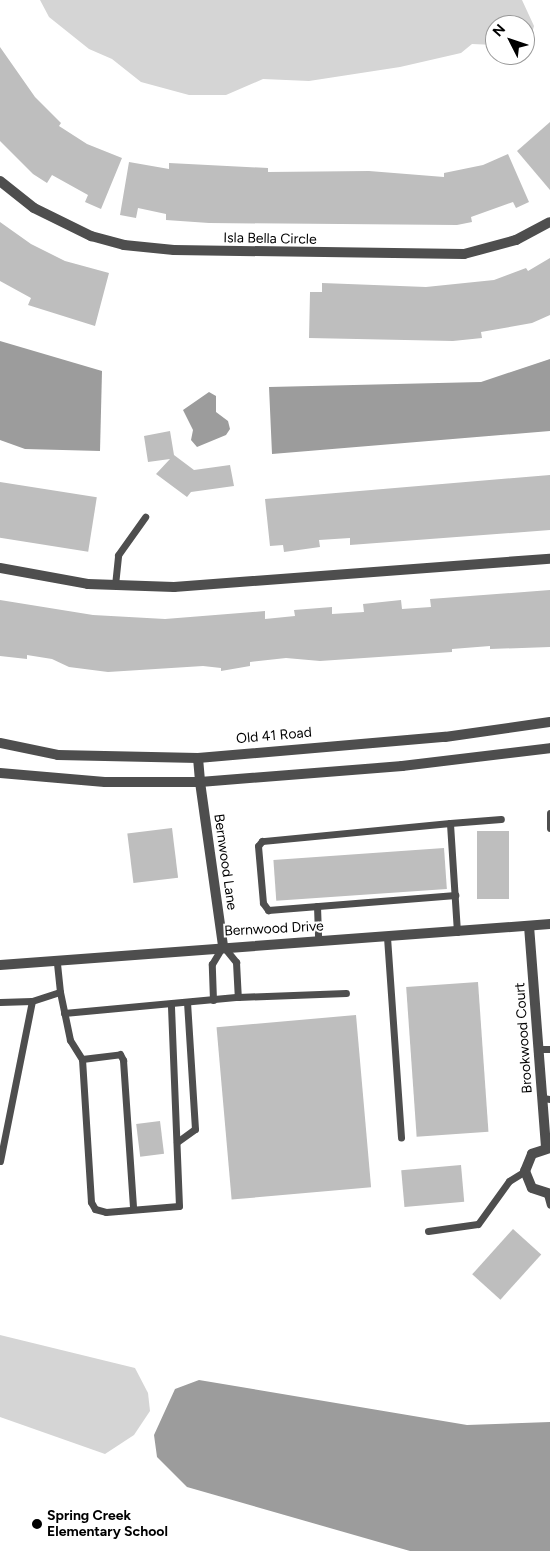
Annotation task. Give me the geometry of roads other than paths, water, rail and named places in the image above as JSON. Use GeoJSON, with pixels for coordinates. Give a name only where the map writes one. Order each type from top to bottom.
{"type":"FeatureCollection","features":[{"type":"Feature","properties":{"kind":"street","name":"Isla Bella Circle"},"geometry":{"type":"LineString","coordinates":[[0,181],[34,208],[91,236],[124,245],[174,250],[464,254],[516,240],[550,222]]}},
{"type":"Feature","properties":{"kind":"street"},"geometry":{"type":"LineString","coordinates":[[0,568],[115,585],[203,586],[550,559]]}},
{"type":"Feature","properties":{"kind":"street","name":"Old 41 Road"},"geometry":{"type":"LineString","coordinates":[[0,743],[58,755],[198,758],[445,738],[550,722]]}},
{"type":"Feature","properties":{"kind":"street"},"geometry":{"type":"LineString","coordinates":[[0,773],[105,782],[200,782],[402,766],[550,748]]}},
{"type":"Feature","properties":{"kind":"street","name":"Bernwood Lane"},"geometry":{"type":"LineString","coordinates":[[198,758],[222,946]]}},
{"type":"Feature","properties":{"kind":"street","name":"Bernwood Drive"},"geometry":{"type":"LineString","coordinates":[[0,965],[222,946],[387,937],[550,924]]}},
{"type":"Feature","properties":{"kind":"street","name":"Brookwood Court"},"geometry":{"type":"LineString","coordinates":[[525,1171],[532,1154],[548,1147],[546,1099],[539,1049],[529,926]]}},
{"type":"Feature","properties":{"kind":"street"},"geometry":{"type":"LineString","coordinates":[[525,1171],[532,1188],[548,1194]]}},
{"type":"Feature","properties":{"kind":"lane"},"geometry":{"type":"LineString","coordinates":[[115,585],[118,555],[145,517]]}},
{"type":"Feature","properties":{"kind":"lane"},"geometry":{"type":"LineString","coordinates":[[550,813],[550,828]]}},
{"type":"Feature","properties":{"kind":"lane"},"geometry":{"type":"LineString","coordinates":[[455,896],[268,910],[264,907],[259,843],[501,819]]}},
{"type":"Feature","properties":{"kind":"lane"},"geometry":{"type":"LineString","coordinates":[[450,823],[457,932]]}},
{"type":"Feature","properties":{"kind":"lane"},"geometry":{"type":"LineString","coordinates":[[317,906],[318,940]]}},
{"type":"Feature","properties":{"kind":"lane"},"geometry":{"type":"LineString","coordinates":[[387,937],[401,1138]]}},
{"type":"Feature","properties":{"kind":"lane"},"geometry":{"type":"LineString","coordinates":[[213,1000],[212,964],[222,946],[236,962],[238,997]]}},
{"type":"Feature","properties":{"kind":"lane"},"geometry":{"type":"LineString","coordinates":[[57,961],[60,992],[70,1040],[82,1059],[91,1202],[95,1209],[106,1212],[133,1208],[179,1206],[171,1004]]}},
{"type":"Feature","properties":{"kind":"lane"},"geometry":{"type":"LineString","coordinates":[[0,1002],[32,1001],[60,992]]}},
{"type":"Feature","properties":{"kind":"lane"},"geometry":{"type":"LineString","coordinates":[[64,1013],[238,997],[346,992]]}},
{"type":"Feature","properties":{"kind":"lane"},"geometry":{"type":"LineString","coordinates":[[0,1161],[32,1001]]}},
{"type":"Feature","properties":{"kind":"lane"},"geometry":{"type":"LineString","coordinates":[[177,1142],[195,1129],[187,1002]]}},
{"type":"Feature","properties":{"kind":"lane"},"geometry":{"type":"LineString","coordinates":[[539,1049],[550,1048]]}},
{"type":"Feature","properties":{"kind":"lane"},"geometry":{"type":"LineString","coordinates":[[82,1059],[120,1054],[123,1060],[133,1208]]}},
{"type":"Feature","properties":{"kind":"lane"},"geometry":{"type":"LineString","coordinates":[[428,1231],[478,1224],[509,1181],[525,1171]]}},
{"type":"Feature","properties":{"kind":"lane"},"geometry":{"type":"LineString","coordinates":[[548,1194],[550,1205]]}},
{"type":"Feature","properties":{"kind":"place","name":"Spring Creek Elementary School"},"geometry":{"type":"Point","coordinates":[37,1524]}}]}
